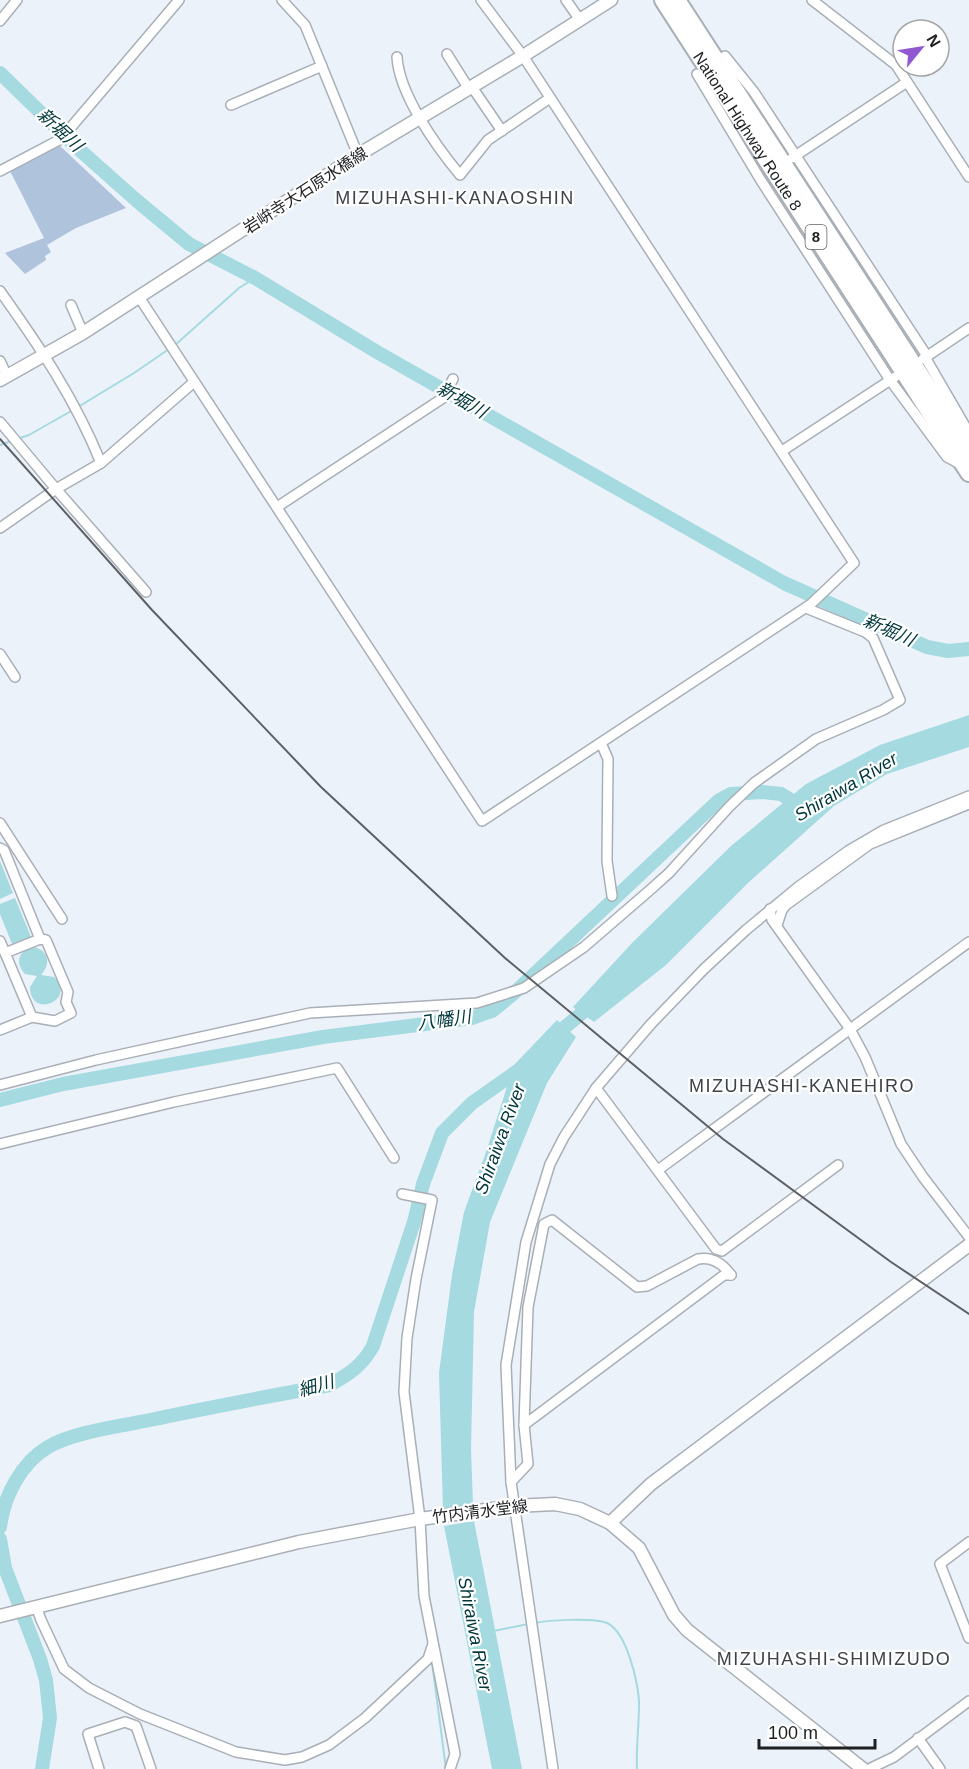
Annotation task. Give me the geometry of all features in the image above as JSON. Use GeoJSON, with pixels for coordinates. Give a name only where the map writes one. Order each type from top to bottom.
{"type":"FeatureCollection","features":[{"type":"Feature","properties":{"kind":"highway","name":"National Highway Route 8"},"geometry":{"type":"LineString","coordinates":[[663,0],[968,464]]}},
{"type":"Feature","properties":{"kind":"highway","name":"National Highway Route 8"},"geometry":{"type":"LineString","coordinates":[[677,0],[968,464]]}},
{"type":"Feature","properties":{"kind":"main road","name":"岩峅寺大石原水橋線"},"geometry":{"type":"LineString","coordinates":[[4,378],[83,333],[358,155],[471,88],[611,0]]}},
{"type":"Feature","properties":{"kind":"main road"},"geometry":{"type":"LineString","coordinates":[[610,1523],[651,1484],[969,1245]]}},
{"type":"Feature","properties":{"kind":"main road","name":"竹内清水堂線"},"geometry":{"type":"LineString","coordinates":[[2,1615],[298,1542],[420,1519],[514,1506],[555,1504],[580,1509],[610,1523],[639,1548],[674,1615],[687,1630],[863,1769]]}},
{"type":"Feature","properties":{"kind":"street"},"geometry":{"type":"LineString","coordinates":[[0,21],[18,0]]}},
{"type":"Feature","properties":{"kind":"street"},"geometry":{"type":"LineString","coordinates":[[0,171],[61,139],[179,0]]}},
{"type":"Feature","properties":{"kind":"street"},"geometry":{"type":"LineString","coordinates":[[282,0],[305,25],[358,155]]}},
{"type":"Feature","properties":{"kind":"street"},"geometry":{"type":"LineString","coordinates":[[138,297],[482,821],[809,606],[854,563],[523,56],[481,0]]}},
{"type":"Feature","properties":{"kind":"street"},"geometry":{"type":"LineString","coordinates":[[566,0],[580,20]]}},
{"type":"Feature","properties":{"kind":"street"},"geometry":{"type":"LineString","coordinates":[[812,0],[889,60],[907,82],[969,177]]}},
{"type":"Feature","properties":{"kind":"street"},"geometry":{"type":"LineString","coordinates":[[447,54],[502,131]]}},
{"type":"Feature","properties":{"kind":"street"},"geometry":{"type":"LineString","coordinates":[[725,56],[754,92],[793,157],[924,358],[969,433]]}},
{"type":"Feature","properties":{"kind":"street"},"geometry":{"type":"LineString","coordinates":[[397,57],[398,71],[420,118],[434,143],[460,175],[488,140],[550,98]]}},
{"type":"Feature","properties":{"kind":"street"},"geometry":{"type":"LineString","coordinates":[[231,105],[322,66]]}},
{"type":"Feature","properties":{"kind":"street"},"geometry":{"type":"LineString","coordinates":[[697,74],[893,379],[947,458],[968,464]]}},
{"type":"Feature","properties":{"kind":"street"},"geometry":{"type":"LineString","coordinates":[[793,157],[907,82]]}},
{"type":"Feature","properties":{"kind":"street"},"geometry":{"type":"LineString","coordinates":[[0,291],[45,355],[77,410],[101,463]]}},
{"type":"Feature","properties":{"kind":"street"},"geometry":{"type":"LineString","coordinates":[[71,305],[83,333]]}},
{"type":"Feature","properties":{"kind":"street"},"geometry":{"type":"LineString","coordinates":[[924,358],[969,328]]}},
{"type":"Feature","properties":{"kind":"street"},"geometry":{"type":"LineString","coordinates":[[0,361],[4,378]]}},
{"type":"Feature","properties":{"kind":"street"},"geometry":{"type":"LineString","coordinates":[[277,507],[443,398],[453,379]]}},
{"type":"Feature","properties":{"kind":"street"},"geometry":{"type":"LineString","coordinates":[[782,451],[893,379]]}},
{"type":"Feature","properties":{"kind":"street"},"geometry":{"type":"LineString","coordinates":[[0,528],[56,489],[101,463],[194,382]]}},
{"type":"Feature","properties":{"kind":"street"},"geometry":{"type":"LineString","coordinates":[[0,422],[146,592]]}},
{"type":"Feature","properties":{"kind":"street"},"geometry":{"type":"LineString","coordinates":[[0,1085],[96,1060],[310,1013],[477,1003],[524,988],[584,946],[656,885],[754,783],[816,739],[883,710],[900,700],[873,638],[809,606]]}},
{"type":"Feature","properties":{"kind":"street"},"geometry":{"type":"LineString","coordinates":[[0,654],[15,678]]}},
{"type":"Feature","properties":{"kind":"street"},"geometry":{"type":"LineString","coordinates":[[601,742],[608,759],[607,861],[612,896]]}},
{"type":"Feature","properties":{"kind":"street"},"geometry":{"type":"LineString","coordinates":[[553,1769],[514,1506],[506,1365],[526,1242],[550,1164],[564,1137],[596,1088],[651,1024],[704,969],[770,909],[848,851],[884,830],[969,796]]}},
{"type":"Feature","properties":{"kind":"street"},"geometry":{"type":"LineString","coordinates":[[777,925],[786,905],[863,849],[890,835],[969,804]]}},
{"type":"Feature","properties":{"kind":"street"},"geometry":{"type":"LineString","coordinates":[[1,825],[62,919]]}},
{"type":"Feature","properties":{"kind":"street"},"geometry":{"type":"LineString","coordinates":[[0,848],[4,850],[40,939]]}},
{"type":"Feature","properties":{"kind":"street"},"geometry":{"type":"LineString","coordinates":[[770,909],[772,920],[850,1029],[865,1057],[901,1144],[969,1237]]}},
{"type":"Feature","properties":{"kind":"street"},"geometry":{"type":"LineString","coordinates":[[0,1030],[32,1017],[55,1020],[71,1013],[66,1002],[68,992],[46,940],[40,939],[5,953]]}},
{"type":"Feature","properties":{"kind":"street"},"geometry":{"type":"LineString","coordinates":[[0,941],[32,1017]]}},
{"type":"Feature","properties":{"kind":"street"},"geometry":{"type":"LineString","coordinates":[[658,1170],[969,942]]}},
{"type":"Feature","properties":{"kind":"street"},"geometry":{"type":"LineString","coordinates":[[0,1144],[163,1105],[338,1068],[394,1158]]}},
{"type":"Feature","properties":{"kind":"street"},"geometry":{"type":"LineString","coordinates":[[596,1088],[716,1249],[722,1251],[838,1165]]}},
{"type":"Feature","properties":{"kind":"street"},"geometry":{"type":"LineString","coordinates":[[402,1194],[432,1200],[407,1338],[404,1392],[420,1519],[424,1596],[455,1754],[450,1769]]}},
{"type":"Feature","properties":{"kind":"street"},"geometry":{"type":"LineString","coordinates":[[512,1482],[528,1464],[524,1425],[528,1307],[544,1224],[552,1220],[637,1287],[647,1286],[706,1257],[721,1263],[731,1275],[724,1275],[524,1425]]}},
{"type":"Feature","properties":{"kind":"street"},"geometry":{"type":"LineString","coordinates":[[969,1542],[940,1564],[969,1638]]}},
{"type":"Feature","properties":{"kind":"street"},"geometry":{"type":"LineString","coordinates":[[36,1606],[64,1669],[89,1688],[140,1714],[236,1752],[285,1760],[302,1757],[329,1745],[365,1718],[428,1659],[433,1644]]}},
{"type":"Feature","properties":{"kind":"street"},"geometry":{"type":"LineString","coordinates":[[869,1769],[894,1757],[969,1701]]}},
{"type":"Feature","properties":{"kind":"street"},"geometry":{"type":"LineString","coordinates":[[99,1769],[88,1734],[125,1722],[136,1726],[151,1769]]}},
{"type":"Feature","properties":{"kind":"street"},"geometry":{"type":"LineString","coordinates":[[918,1738],[940,1769]]}},
{"type":"Feature","properties":{"kind":"shaded area"},"geometry":{"type":"Polygon","coordinates":[[[59,145],[126,208],[76,228],[47,245],[51,252],[45,256],[46,260],[25,274],[5,253],[44,238],[9,169],[59,145]]]}},
{"type":"Feature","properties":{"kind":"water"},"geometry":{"type":"Polygon","coordinates":[[[969,715],[969,747],[887,774],[834,806],[749,882],[666,965],[594,1022],[573,1007],[632,943],[731,846],[806,784],[880,745],[969,715]]]}},
{"type":"Feature","properties":{"kind":"water"},"geometry":{"type":"Polygon","coordinates":[[[0,861],[13,893],[0,899],[0,861]]]}},
{"type":"Feature","properties":{"kind":"water"},"geometry":{"type":"Polygon","coordinates":[[[15,898],[31,937],[12,944],[0,914],[0,904],[15,898]]]}},
{"type":"Feature","properties":{"kind":"water"},"geometry":{"type":"Polygon","coordinates":[[[34,947],[43,952],[47,958],[46,967],[41,975],[54,977],[60,985],[57,999],[51,1003],[37,1003],[32,997],[30,987],[37,976],[25,974],[20,965],[22,954],[34,947]]]}},
{"type":"Feature","properties":{"kind":"water"},"geometry":{"type":"Polygon","coordinates":[[[557,1020],[576,1037],[547,1083],[490,1222],[474,1312],[471,1449],[473,1505],[443,1510],[439,1373],[452,1275],[464,1212],[514,1065],[557,1020]]]}},
{"type":"Feature","properties":{"kind":"water"},"geometry":{"type":"Polygon","coordinates":[[[474,1521],[522,1769],[492,1769],[444,1526],[474,1521]]]}},
{"type":"Feature","properties":{"kind":"waterway","name":"新堀川"},"geometry":{"type":"LineString","coordinates":[[0,73],[73,144],[189,244],[255,278],[377,352],[784,583],[927,647],[948,651],[969,649]]}},
{"type":"Feature","properties":{"kind":"waterway"},"geometry":{"type":"LineString","coordinates":[[174,346],[239,288],[255,278]]}},
{"type":"Feature","properties":{"kind":"waterway"},"geometry":{"type":"LineString","coordinates":[[78,407],[169,349]]}},
{"type":"Feature","properties":{"kind":"waterway"},"geometry":{"type":"LineString","coordinates":[[17,439],[29,435],[73,410]]}},
{"type":"Feature","properties":{"kind":"waterway"},"geometry":{"type":"LineString","coordinates":[[0,445],[11,441]]}},
{"type":"Feature","properties":{"kind":"waterway","name":"八幡川"},"geometry":{"type":"LineString","coordinates":[[0,1100],[63,1084],[323,1037],[472,1018],[492,1011],[513,994],[718,801],[731,794],[762,792],[781,794],[804,808]]}},
{"type":"Feature","properties":{"kind":"waterway","name":"Shiraiwa River"},"geometry":{"type":"LineString","coordinates":[[552,1038],[595,1002]]}},
{"type":"Feature","properties":{"kind":"waterway","name":"細川"},"geometry":{"type":"LineString","coordinates":[[0,1527],[5,1504],[15,1481],[38,1454],[58,1442],[98,1430],[330,1385],[354,1369],[373,1346],[414,1222],[423,1184],[442,1133],[472,1103],[526,1065]]}},
{"type":"Feature","properties":{"kind":"waterway","name":"細川"},"geometry":{"type":"LineString","coordinates":[[0,1539],[5,1568],[46,1680],[50,1718],[42,1769]]}},
{"type":"Feature","properties":{"kind":"waterway"},"geometry":{"type":"LineString","coordinates":[[534,1623],[569,1620],[597,1621],[612,1626],[619,1634],[630,1657],[638,1695],[637,1769]]}},
{"type":"Feature","properties":{"kind":"waterway"},"geometry":{"type":"LineString","coordinates":[[493,1631],[529,1624]]}},
{"type":"Feature","properties":{"kind":"waterway"},"geometry":{"type":"LineString","coordinates":[[432,1662],[446,1769]]}},
{"type":"Feature","properties":{"kind":"railway"},"geometry":{"type":"LineString","coordinates":[[0,439],[152,610],[321,787],[505,958],[723,1139],[891,1262],[969,1314]]}},
{"type":"Feature","properties":{"kind":"district","name":"MIZUHASHI-KANAOSHIN"},"geometry":{"type":"Point","coordinates":[455,198]}},
{"type":"Feature","properties":{"kind":"district","name":"MIZUHASHI-KANEHIRO"},"geometry":{"type":"Point","coordinates":[802,1086]}},
{"type":"Feature","properties":{"kind":"district","name":"MIZUHASHI-SHIMIZUDO"},"geometry":{"type":"Point","coordinates":[834,1659]}}]}
